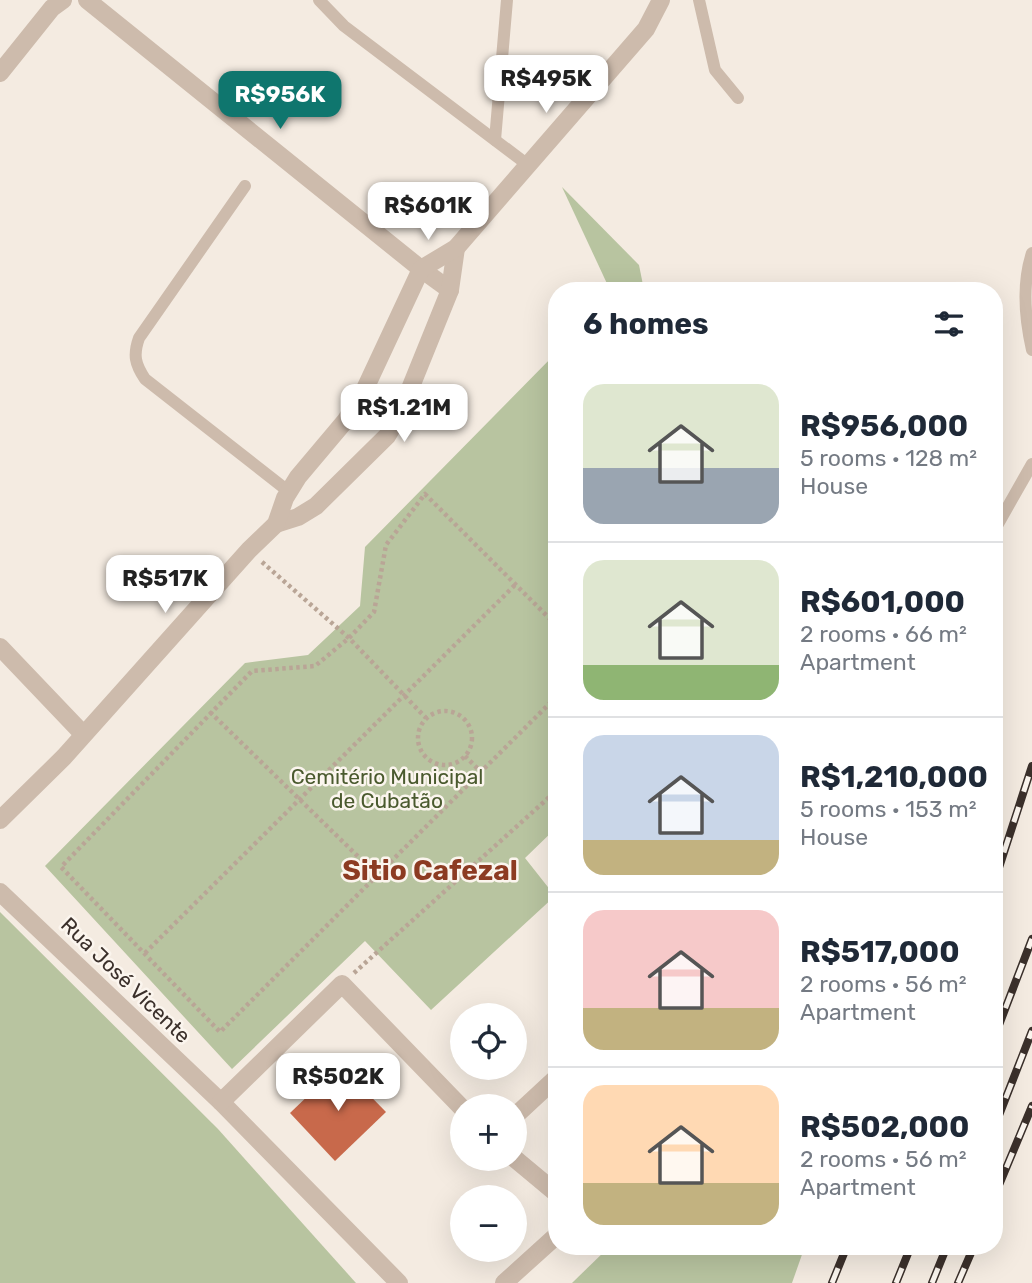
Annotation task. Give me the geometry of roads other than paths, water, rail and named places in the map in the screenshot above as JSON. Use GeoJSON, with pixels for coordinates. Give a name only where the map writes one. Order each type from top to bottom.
{"type":"FeatureCollection","features":[{"type":"Feature","properties":{"kind":"street"},"geometry":{"type":"LineString","coordinates":[[0,73],[52,8],[63,0]]}},
{"type":"Feature","properties":{"kind":"street"},"geometry":{"type":"LineString","coordinates":[[87,0],[450,290]]}},
{"type":"Feature","properties":{"kind":"street"},"geometry":{"type":"LineString","coordinates":[[0,820],[64,757],[249,550],[276,524],[288,491],[346,420],[364,391],[421,269],[456,248],[646,29],[662,0]]}},
{"type":"Feature","properties":{"kind":"street"},"geometry":{"type":"LineString","coordinates":[[276,524],[298,517],[316,506],[387,436],[399,416],[450,290],[456,248]]}},
{"type":"Feature","properties":{"kind":"street"},"geometry":{"type":"LineString","coordinates":[[0,648],[83,734]]}},
{"type":"Feature","properties":{"kind":"street","name":"Rua José Vicente"},"geometry":{"type":"LineString","coordinates":[[0,892],[221,1102],[399,1283]]}},
{"type":"Feature","properties":{"kind":"street"},"geometry":{"type":"LineString","coordinates":[[221,1102],[342,984],[450,1096]]}},
{"type":"Feature","properties":{"kind":"street"},"geometry":{"type":"LineString","coordinates":[[527,1105],[548,1085]]}},
{"type":"Feature","properties":{"kind":"street"},"geometry":{"type":"LineString","coordinates":[[527,1168],[548,1186]]}},
{"type":"Feature","properties":{"kind":"street"},"geometry":{"type":"LineString","coordinates":[[504,1283],[548,1243]]}},
{"type":"Feature","properties":{"kind":"lane"},"geometry":{"type":"LineString","coordinates":[[319,0],[344,26],[528,165]]}},
{"type":"Feature","properties":{"kind":"lane"},"geometry":{"type":"LineString","coordinates":[[495,140],[507,0]]}},
{"type":"Feature","properties":{"kind":"lane"},"geometry":{"type":"LineString","coordinates":[[699,0],[715,70],[738,98]]}},
{"type":"Feature","properties":{"kind":"lane"},"geometry":{"type":"LineString","coordinates":[[244,186],[139,338],[134,353],[137,368],[145,379],[288,491]]}},
{"type":"Feature","properties":{"kind":"lane"},"geometry":{"type":"LineString","coordinates":[[1032,253],[1025,312],[1032,350]]}},
{"type":"Feature","properties":{"kind":"lane"},"geometry":{"type":"LineString","coordinates":[[1003,515],[1032,464]]}},
{"type":"Feature","properties":{"kind":"railway"},"geometry":{"type":"LineString","coordinates":[[1003,855],[1032,766]]}},
{"type":"Feature","properties":{"kind":"railway"},"geometry":{"type":"LineString","coordinates":[[1003,1015],[1032,939]]}},
{"type":"Feature","properties":{"kind":"railway"},"geometry":{"type":"LineString","coordinates":[[1003,1105],[1032,1031]]}},
{"type":"Feature","properties":{"kind":"railway"},"geometry":{"type":"LineString","coordinates":[[1003,1175],[1032,1106]]}},
{"type":"Feature","properties":{"kind":"railway"},"geometry":{"type":"LineString","coordinates":[[832,1283],[843,1255]]}},
{"type":"Feature","properties":{"kind":"railway"},"geometry":{"type":"LineString","coordinates":[[896,1283],[907,1255]]}},
{"type":"Feature","properties":{"kind":"railway"},"geometry":{"type":"LineString","coordinates":[[932,1283],[943,1255]]}},
{"type":"Feature","properties":{"kind":"railway"},"geometry":{"type":"LineString","coordinates":[[958,1283],[970,1255]]}},
{"type":"Feature","properties":{"kind":"district","name":"Sitio Cafezal"},"geometry":{"type":"Point","coordinates":[430,870]}},
{"type":"Feature","properties":{"kind":"park label","name":"Cemitério Municipal de Cubatão"},"geometry":{"type":"Point","coordinates":[387,788]}}]}
